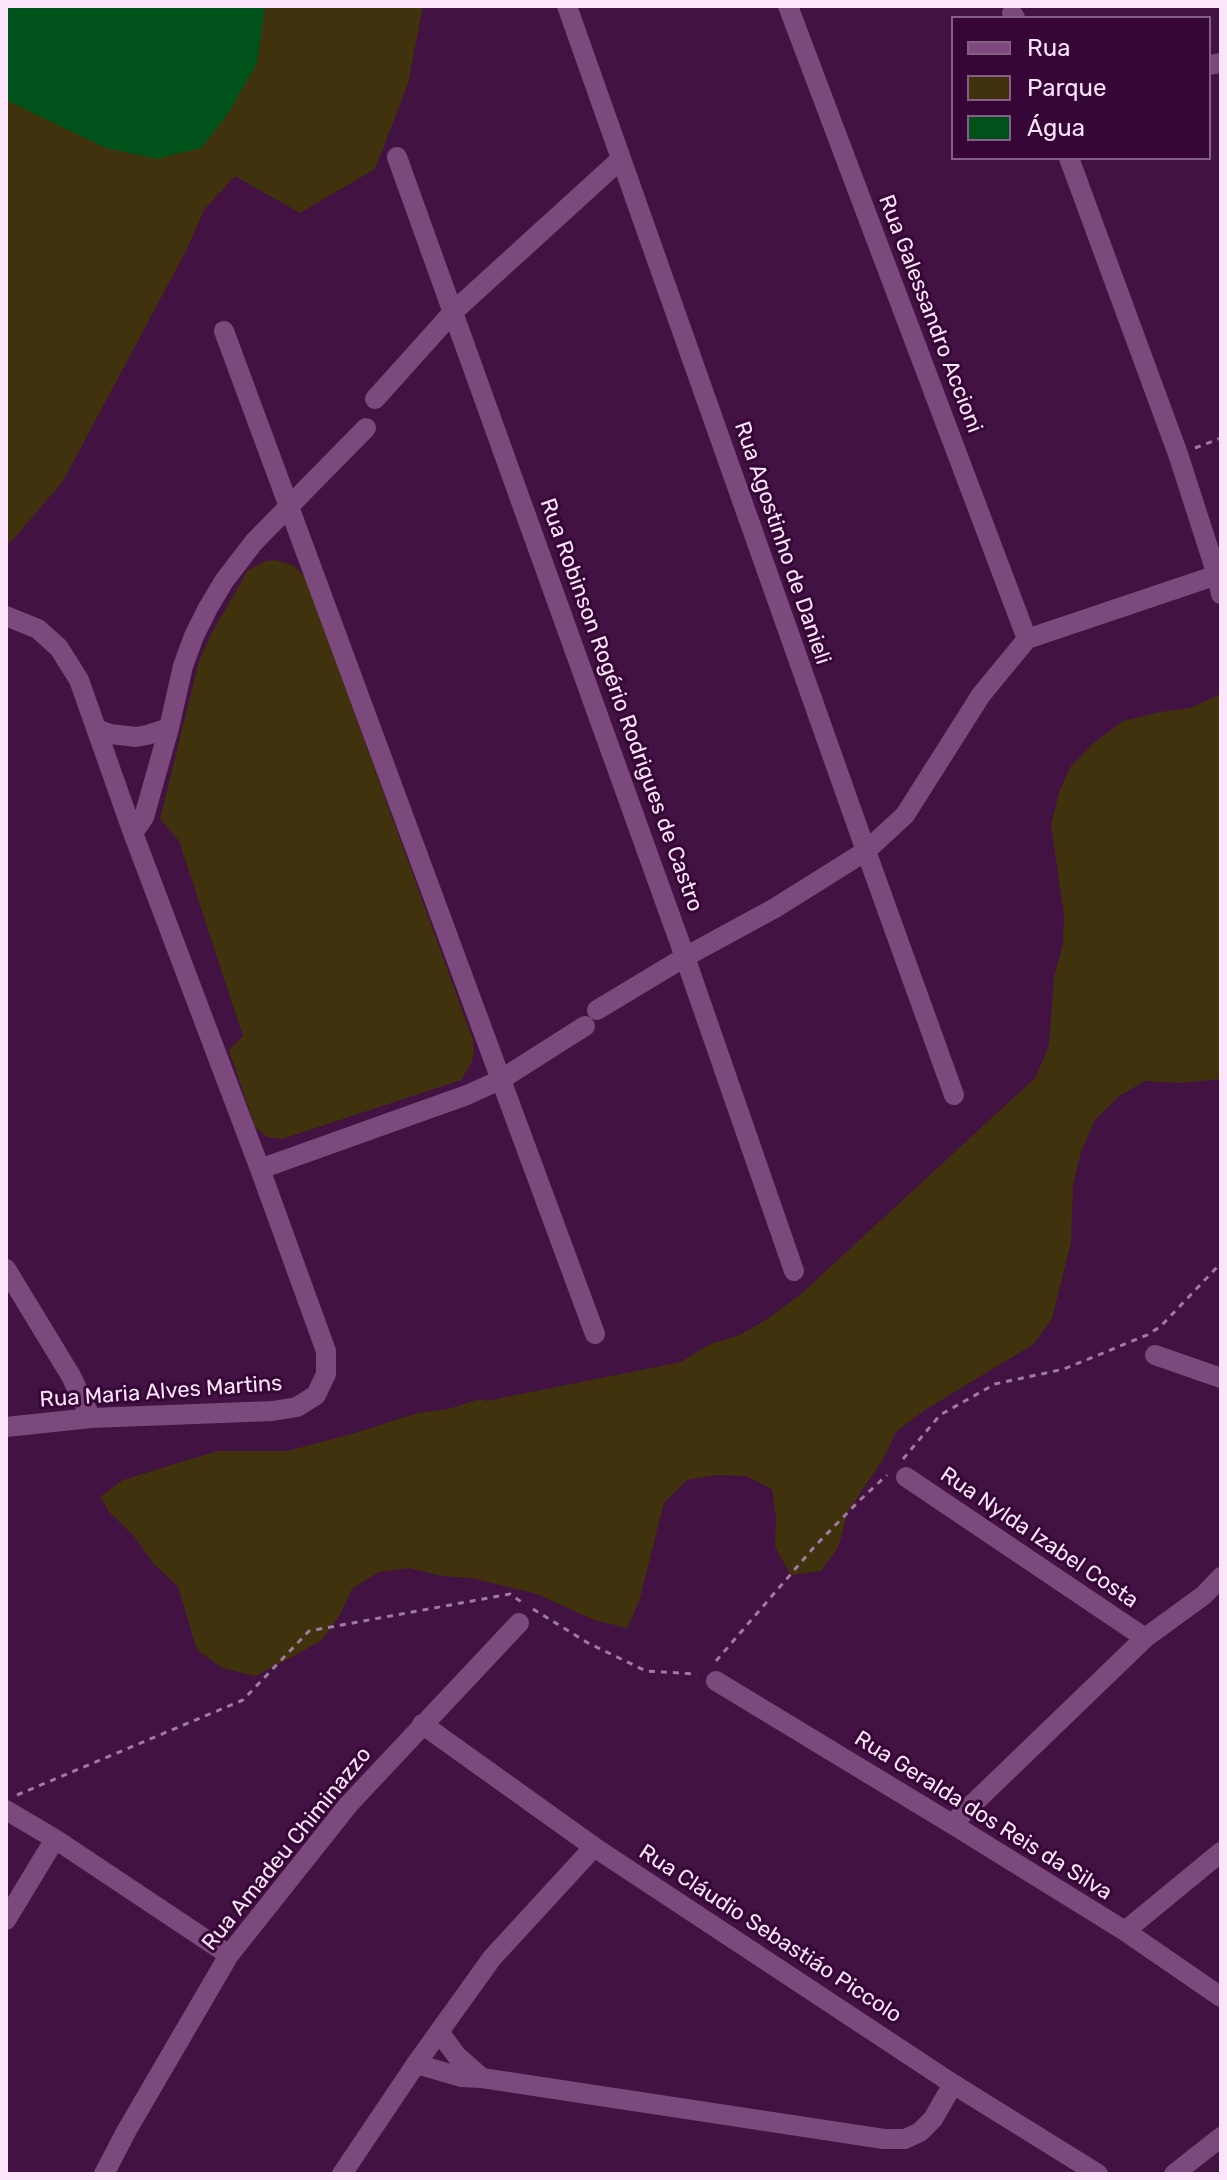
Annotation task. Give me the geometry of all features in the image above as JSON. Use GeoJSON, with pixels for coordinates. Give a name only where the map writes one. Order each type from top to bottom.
{"type":"FeatureCollection","features":[{"type":"Feature","properties":{"kind":"street","name":"Rua Agostinho de Danieli"},"geometry":{"type":"LineString","coordinates":[[567,6],[954,1095]]}},
{"type":"Feature","properties":{"kind":"street","name":"Rua Galessandro Accioni"},"geometry":{"type":"LineString","coordinates":[[788,6],[1027,639]]}},
{"type":"Feature","properties":{"kind":"street","name":"Rua Robinson Rogério Rodrigues de Castro"},"geometry":{"type":"LineString","coordinates":[[397,157],[685,957],[794,1271]]}},
{"type":"Feature","properties":{"kind":"street"},"geometry":{"type":"LineString","coordinates":[[375,399],[454,311],[621,159]]}},
{"type":"Feature","properties":{"kind":"street"},"geometry":{"type":"LineString","coordinates":[[6,616],[38,629],[59,648],[79,680],[133,833],[260,1169],[467,1095],[500,1080],[685,957],[775,908],[866,851],[905,815],[981,695],[1027,639],[1219,584],[1178,454],[1070,160]]}},
{"type":"Feature","properties":{"kind":"street"},"geometry":{"type":"LineString","coordinates":[[224,331],[595,1334]]}},
{"type":"Feature","properties":{"kind":"street"},"geometry":{"type":"LineString","coordinates":[[133,833],[144,817],[183,666],[208,608],[238,561],[366,428]]}},
{"type":"Feature","properties":{"kind":"street"},"geometry":{"type":"LineString","coordinates":[[97,729],[136,737],[169,728]]}},
{"type":"Feature","properties":{"kind":"street","name":"Rua Maria Alves Martins"},"geometry":{"type":"LineString","coordinates":[[6,1427],[91,1418],[273,1411],[297,1407],[316,1395],[326,1374],[326,1351],[260,1169]]}},
{"type":"Feature","properties":{"kind":"street"},"geometry":{"type":"LineString","coordinates":[[6,1269],[71,1376],[91,1418]]}},
{"type":"Feature","properties":{"kind":"street"},"geometry":{"type":"LineString","coordinates":[[1155,1355],[1221,1378]]}},
{"type":"Feature","properties":{"kind":"street","name":"Rua Nylda Izabel Costa"},"geometry":{"type":"LineString","coordinates":[[906,1477],[1145,1638]]}},
{"type":"Feature","properties":{"kind":"street"},"geometry":{"type":"LineString","coordinates":[[952,1824],[1145,1638],[1204,1595],[1221,1577]]}},
{"type":"Feature","properties":{"kind":"street","name":"Rua Amadeu Chiminazzo"},"geometry":{"type":"LineString","coordinates":[[104,2174],[229,1955],[349,1804],[519,1623]]}},
{"type":"Feature","properties":{"kind":"street","name":"Rua Geralda dos Reis da Silva"},"geometry":{"type":"LineString","coordinates":[[713,1678],[1125,1931],[1221,1997]]}},
{"type":"Feature","properties":{"kind":"street","name":"Rua Cláudio Sebastiáo Piccolo"},"geometry":{"type":"LineString","coordinates":[[422,1724],[594,1847],[953,2084],[1098,2174]]}},
{"type":"Feature","properties":{"kind":"street"},"geometry":{"type":"LineString","coordinates":[[6,1810],[229,1955]]}},
{"type":"Feature","properties":{"kind":"street"},"geometry":{"type":"LineString","coordinates":[[6,1920],[55,1839]]}},
{"type":"Feature","properties":{"kind":"street"},"geometry":{"type":"LineString","coordinates":[[342,2174],[492,1958],[594,1847]]}},
{"type":"Feature","properties":{"kind":"street"},"geometry":{"type":"LineString","coordinates":[[1125,1931],[1221,1852]]}},
{"type":"Feature","properties":{"kind":"street"},"geometry":{"type":"LineString","coordinates":[[439,2032],[457,2056],[482,2078]]}},
{"type":"Feature","properties":{"kind":"street"},"geometry":{"type":"LineString","coordinates":[[416,2064],[453,2075],[884,2139],[905,2139],[920,2132],[933,2119],[953,2084]]}},
{"type":"Feature","properties":{"kind":"street"},"geometry":{"type":"LineString","coordinates":[[1174,2174],[1221,2137]]}},
{"type":"Feature","properties":{"kind":"path"},"geometry":{"type":"LineString","coordinates":[[1178,454],[1221,438]]}},
{"type":"Feature","properties":{"kind":"path"},"geometry":{"type":"LineString","coordinates":[[6,1800],[243,1700],[309,1631],[510,1594],[588,1643],[646,1671],[713,1678],[712,1665],[815,1546],[895,1468],[940,1415],[995,1384],[1064,1369],[1147,1335],[1160,1327],[1221,1263]]}},
{"type":"Feature","properties":{"kind":"green space"},"geometry":{"type":"Polygon","coordinates":[[[6,6],[423,6],[408,84],[375,169],[300,213],[235,176],[204,210],[186,251],[63,481],[6,545],[6,6]]]}},
{"type":"Feature","properties":{"kind":"green space"},"geometry":{"type":"Polygon","coordinates":[[[275,560],[293,565],[305,577],[473,1040],[474,1051],[472,1062],[461,1080],[282,1139],[267,1137],[255,1127],[229,1050],[243,1036],[179,841],[160,819],[199,661],[210,636],[248,570],[275,560]]]}},
{"type":"Feature","properties":{"kind":"green space"},"geometry":{"type":"Polygon","coordinates":[[[1221,694],[1221,1079],[1180,1083],[1145,1081],[1118,1097],[1095,1120],[1081,1152],[1073,1185],[1071,1242],[1052,1319],[1034,1344],[925,1410],[896,1432],[884,1458],[847,1513],[839,1546],[821,1571],[791,1575],[775,1547],[776,1519],[772,1489],[746,1476],[717,1475],[687,1480],[664,1503],[639,1602],[627,1628],[594,1620],[537,1594],[471,1578],[442,1576],[409,1568],[379,1572],[352,1589],[340,1615],[322,1640],[255,1676],[222,1668],[197,1650],[178,1587],[154,1564],[133,1535],[109,1512],[100,1497],[123,1480],[217,1451],[287,1451],[418,1413],[681,1362],[708,1345],[740,1335],[767,1319],[802,1293],[1036,1077],[1049,1045],[1054,977],[1063,944],[1064,915],[1051,825],[1059,792],[1071,766],[1095,742],[1123,721],[1190,708],[1221,694]]]}},
{"type":"Feature","properties":{"kind":"water"},"geometry":{"type":"Polygon","coordinates":[[[6,6],[265,8],[257,63],[227,115],[201,148],[157,159],[106,148],[6,100],[6,6]]]}}]}
